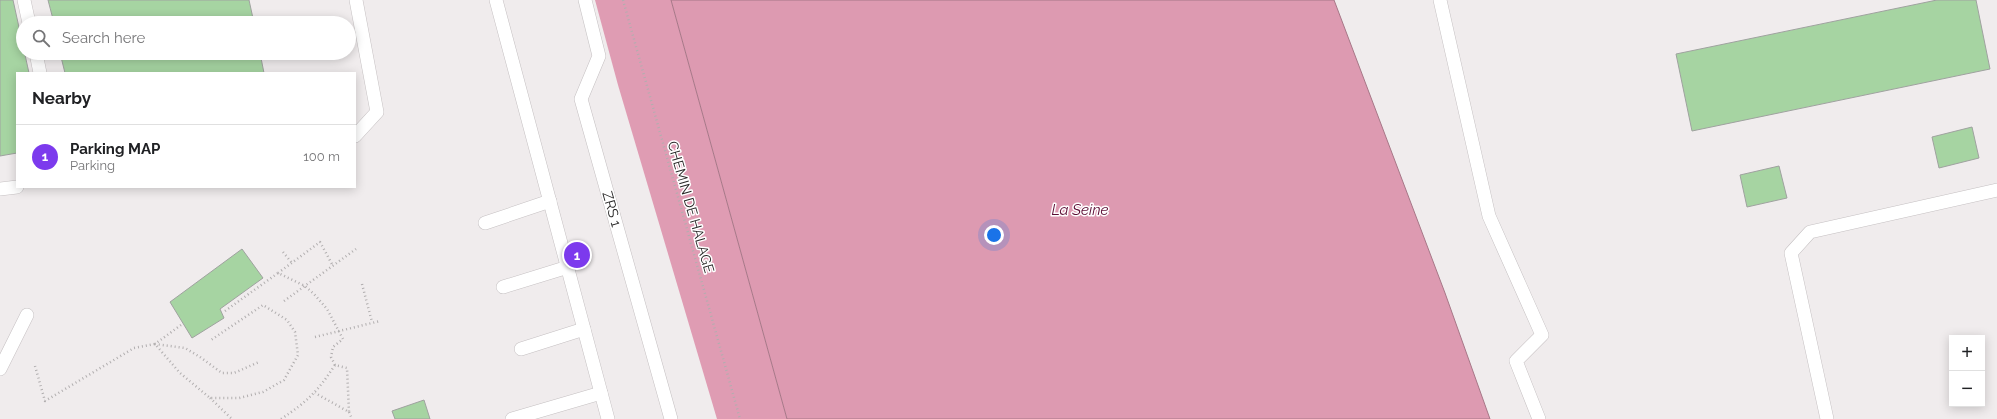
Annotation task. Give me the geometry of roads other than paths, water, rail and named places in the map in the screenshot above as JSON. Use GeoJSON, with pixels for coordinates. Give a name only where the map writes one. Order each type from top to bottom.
{"type":"FeatureCollection","features":[{"type":"Feature","properties":{"kind":"lane"},"geometry":{"type":"LineString","coordinates":[[24,0],[27,16]]}},
{"type":"Feature","properties":{"kind":"lane"},"geometry":{"type":"LineString","coordinates":[[356,0],[377,112],[356,135]]}},
{"type":"Feature","properties":{"kind":"lane"},"geometry":{"type":"LineString","coordinates":[[496,0],[608,419]]}},
{"type":"Feature","properties":{"kind":"lane","name":"ZRS 1"},"geometry":{"type":"LineString","coordinates":[[585,0],[599,56],[581,99],[671,419]]}},
{"type":"Feature","properties":{"kind":"lane"},"geometry":{"type":"LineString","coordinates":[[1440,0],[1489,216],[1542,335],[1516,361],[1539,419]]}},
{"type":"Feature","properties":{"kind":"lane"},"geometry":{"type":"LineString","coordinates":[[37,60],[40,72]]}},
{"type":"Feature","properties":{"kind":"lane"},"geometry":{"type":"LineString","coordinates":[[0,189],[16,187]]}},
{"type":"Feature","properties":{"kind":"lane"},"geometry":{"type":"LineString","coordinates":[[1827,419],[1791,253],[1810,232],[1997,190]]}},
{"type":"Feature","properties":{"kind":"lane"},"geometry":{"type":"LineString","coordinates":[[486,223],[550,201]]}},
{"type":"Feature","properties":{"kind":"lane"},"geometry":{"type":"LineString","coordinates":[[503,287],[568,267]]}},
{"type":"Feature","properties":{"kind":"lane"},"geometry":{"type":"LineString","coordinates":[[0,368],[27,315]]}},
{"type":"Feature","properties":{"kind":"lane"},"geometry":{"type":"LineString","coordinates":[[521,350],[584,329]]}},
{"type":"Feature","properties":{"kind":"lane"},"geometry":{"type":"LineString","coordinates":[[512,419],[601,393]]}},
{"type":"Feature","properties":{"kind":"water","name":"La Seine"},"geometry":{"type":"Polygon","coordinates":[[[671,0],[1334,0],[1445,293],[1490,419],[787,419],[671,0]]]}},
{"type":"Feature","properties":{"kind":"place","name":"Parking MAP"},"geometry":{"type":"Point","coordinates":[577,255]}}]}
